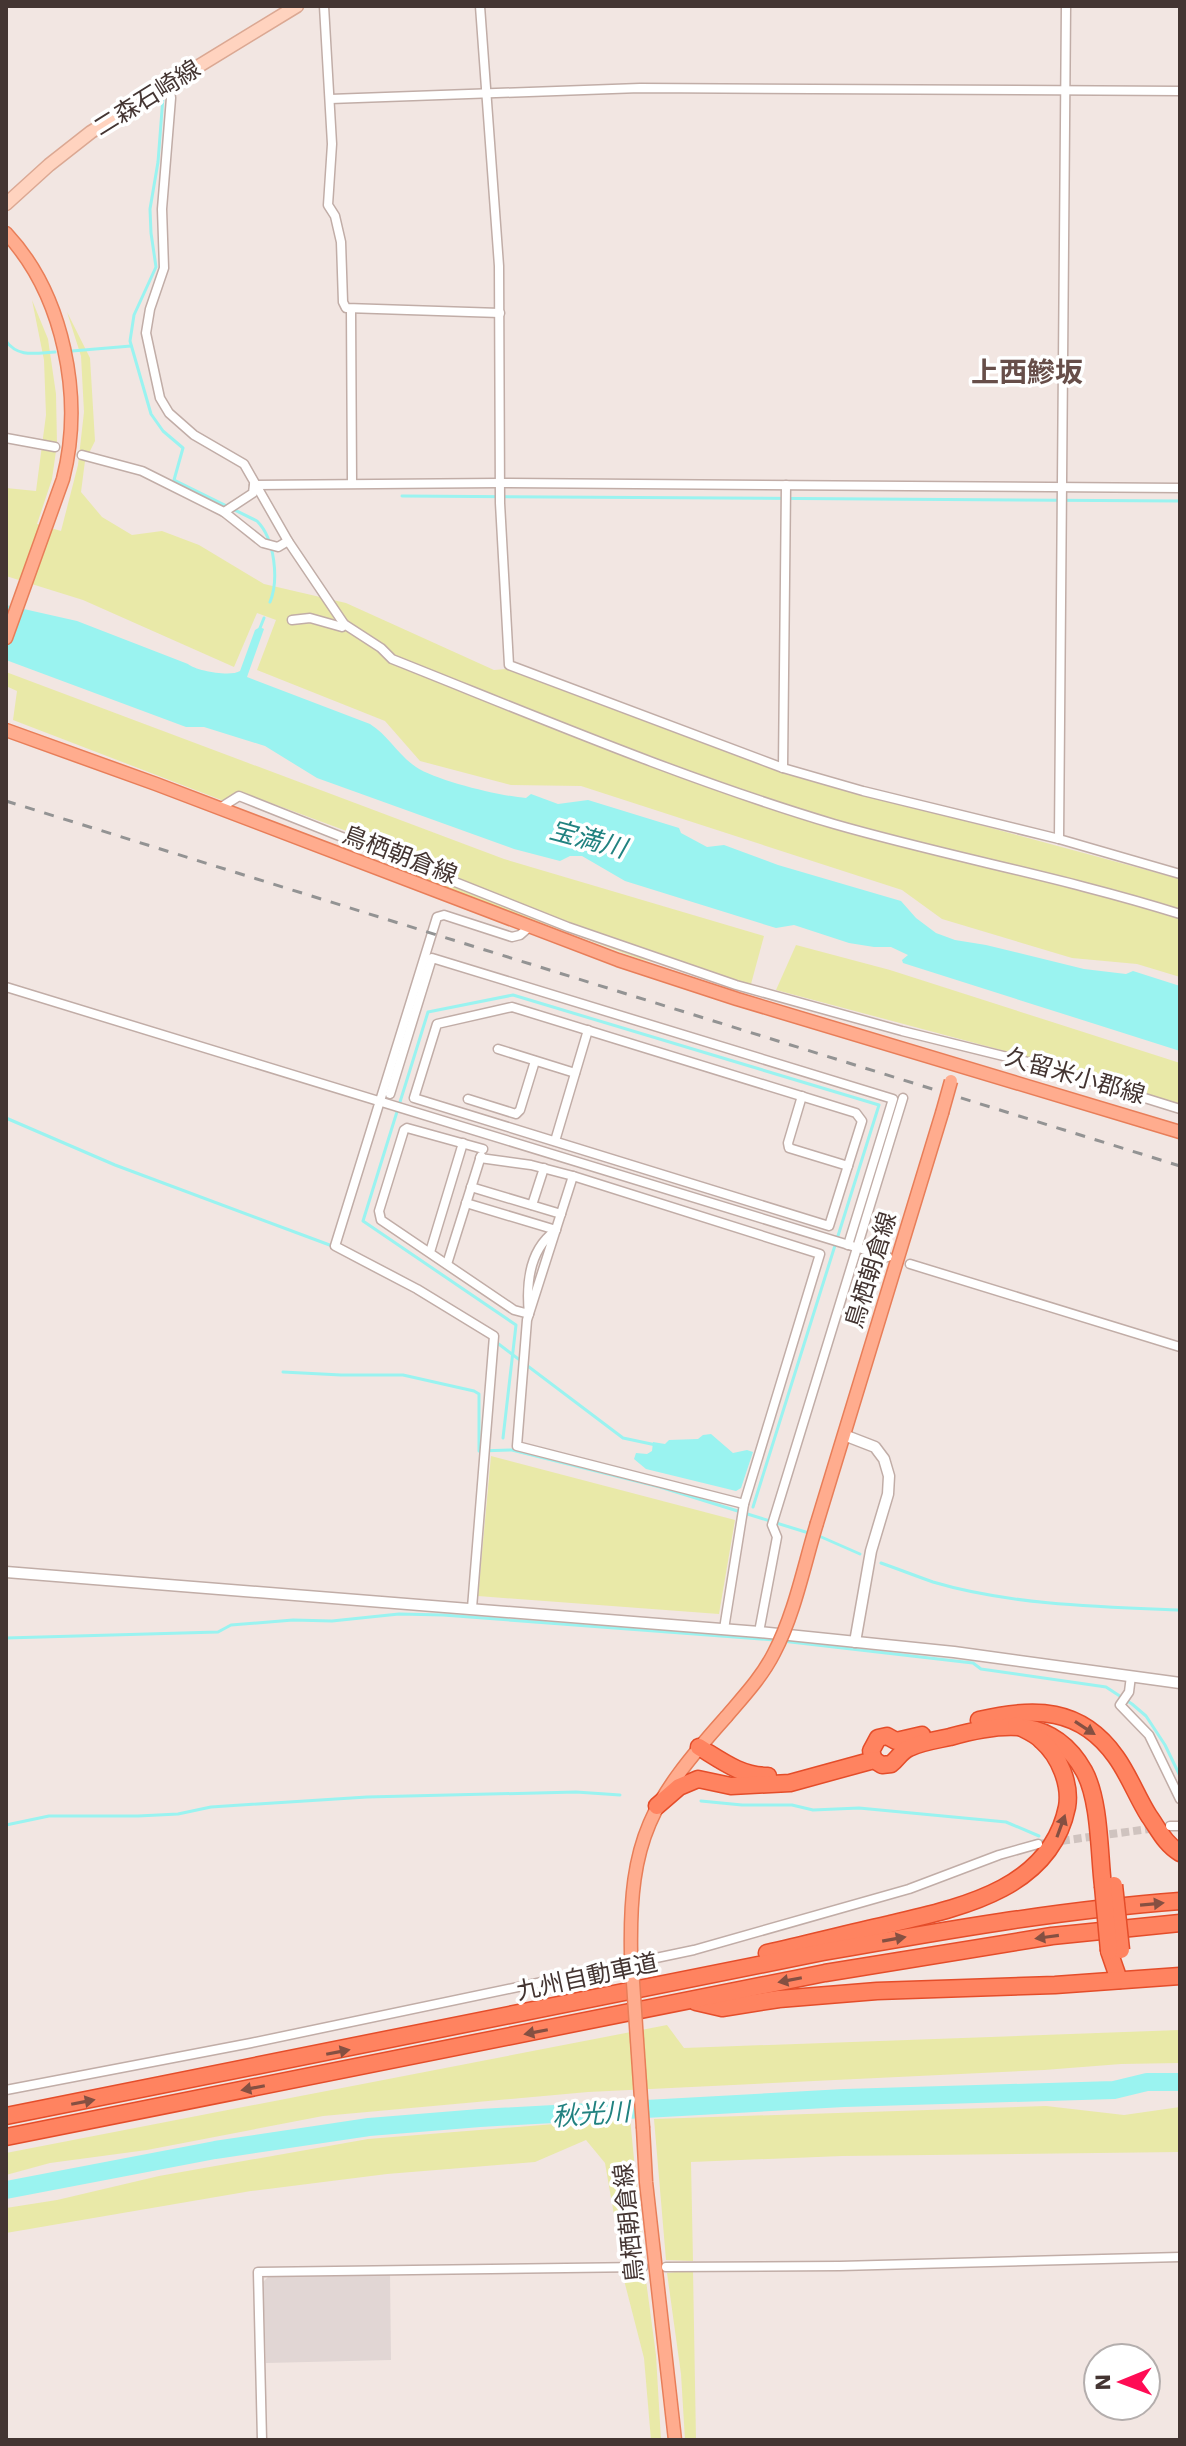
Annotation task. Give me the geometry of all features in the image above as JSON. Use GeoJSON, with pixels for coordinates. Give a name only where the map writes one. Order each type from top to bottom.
{"type":"FeatureCollection","features":[{"type":"Feature","properties":{"kind":"highway"},"geometry":{"type":"LineString","coordinates":[[872,1755],[882,1765],[891,1764],[898,1748],[1011,1712],[1046,1712],[1064,1716],[1086,1726],[1118,1759],[1163,1838],[1180,1853]]}},
{"type":"Feature","properties":{"kind":"highway"},"geometry":{"type":"LineString","coordinates":[[984,1719],[1014,1718],[1047,1724],[1078,1744],[1094,1768],[1105,1801],[1108,1885]]}},
{"type":"Feature","properties":{"kind":"highway"},"geometry":{"type":"LineString","coordinates":[[872,1755],[874,1742],[882,1736],[898,1748],[911,1747],[983,1728],[1016,1725],[1052,1736],[1072,1753],[1086,1773],[1094,1800],[1119,1980]]}},
{"type":"Feature","properties":{"kind":"highway"},"geometry":{"type":"LineString","coordinates":[[553,2008],[697,1969],[942,1912],[1008,1886],[1047,1854],[1058,1836],[1068,1800],[1065,1778],[1055,1758],[1041,1739],[1016,1725]]}},
{"type":"Feature","properties":{"kind":"highway"},"geometry":{"type":"LineString","coordinates":[[699,1747],[750,1776],[788,1774],[872,1755]]}},
{"type":"Feature","properties":{"kind":"highway"},"geometry":{"type":"LineString","coordinates":[[699,1747],[734,1782],[750,1786]]}},
{"type":"Feature","properties":{"kind":"highway"},"geometry":{"type":"LineString","coordinates":[[657,1806],[679,1787],[698,1779],[731,1786],[790,1783],[872,1755]]}},
{"type":"Feature","properties":{"kind":"highway","name":"九州自動車道"},"geometry":{"type":"LineString","coordinates":[[6,2116],[936,1931],[1180,1901]]}},
{"type":"Feature","properties":{"kind":"highway","name":"九州自動車道"},"geometry":{"type":"LineString","coordinates":[[6,2137],[939,1953],[1052,1936],[1180,1923]]}},
{"type":"Feature","properties":{"kind":"highway"},"geometry":{"type":"LineString","coordinates":[[692,2000],[722,2008],[779,1999],[877,1991],[1055,1985],[1180,1976]]}},
{"type":"Feature","properties":{"kind":"main road","name":"二森石崎線"},"geometry":{"type":"LineString","coordinates":[[6,204],[91,132],[297,6]]}},
{"type":"Feature","properties":{"kind":"main road"},"geometry":{"type":"LineString","coordinates":[[6,233],[19,247],[50,304],[68,375],[71,414],[69,458],[6,638]]}},
{"type":"Feature","properties":{"kind":"main road","name":"鳥栖朝倉線"},"geometry":{"type":"LineString","coordinates":[[6,730],[220,808],[528,928],[723,995],[957,1066],[790,1613],[775,1652],[753,1686],[682,1767],[657,1806],[643,1838],[634,1871],[630,1908],[631,1953],[646,2182],[675,2440]]}},
{"type":"Feature","properties":{"kind":"main road","name":"久留米小郡線"},"geometry":{"type":"LineString","coordinates":[[957,1066],[1065,1095],[1180,1132]]}},
{"type":"Feature","properties":{"kind":"street"},"geometry":{"type":"LineString","coordinates":[[324,6],[332,144],[328,205],[338,224],[343,302],[346,308],[500,313]]}},
{"type":"Feature","properties":{"kind":"street"},"geometry":{"type":"LineString","coordinates":[[480,6],[499,266],[500,503],[509,665],[783,768],[1059,839],[1180,874]]}},
{"type":"Feature","properties":{"kind":"street"},"geometry":{"type":"LineString","coordinates":[[1059,839],[1066,6]]}},
{"type":"Feature","properties":{"kind":"street"},"geometry":{"type":"LineString","coordinates":[[169,83],[171,98],[162,209],[164,268],[150,309],[146,333],[160,398],[169,413],[194,435],[244,464],[288,541],[344,624],[381,648],[392,659],[706,783],[837,824],[1090,887],[1180,914]]}},
{"type":"Feature","properties":{"kind":"street"},"geometry":{"type":"LineString","coordinates":[[330,99],[640,88],[1180,91]]}},
{"type":"Feature","properties":{"kind":"street"},"geometry":{"type":"LineString","coordinates":[[351,309],[352,483]]}},
{"type":"Feature","properties":{"kind":"street"},"geometry":{"type":"LineString","coordinates":[[6,438],[55,447]]}},
{"type":"Feature","properties":{"kind":"street"},"geometry":{"type":"LineString","coordinates":[[82,455],[142,471],[224,512],[263,543],[278,547],[288,541]]}},
{"type":"Feature","properties":{"kind":"street"},"geometry":{"type":"LineString","coordinates":[[254,485],[352,483],[1063,491],[1180,488]]}},
{"type":"Feature","properties":{"kind":"street"},"geometry":{"type":"LineString","coordinates":[[224,512],[253,493],[254,485]]}},
{"type":"Feature","properties":{"kind":"street"},"geometry":{"type":"LineString","coordinates":[[783,768],[786,489]]}},
{"type":"Feature","properties":{"kind":"street"},"geometry":{"type":"LineString","coordinates":[[292,620],[310,618],[342,627],[344,624]]}},
{"type":"Feature","properties":{"kind":"street"},"geometry":{"type":"LineString","coordinates":[[220,808],[239,796],[568,927],[736,985],[1032,1063],[1180,1109]]}},
{"type":"Feature","properties":{"kind":"street"},"geometry":{"type":"LineString","coordinates":[[390,1094],[437,917],[444,915],[512,937],[528,928]]}},
{"type":"Feature","properties":{"kind":"street"},"geometry":{"type":"LineString","coordinates":[[472,1608],[494,1336],[417,1289],[335,1246],[380,1102],[432,958],[893,1099],[772,1525],[777,1537],[759,1632]]}},
{"type":"Feature","properties":{"kind":"street"},"geometry":{"type":"LineString","coordinates":[[6,987],[888,1257]]}},
{"type":"Feature","properties":{"kind":"street"},"geometry":{"type":"LineString","coordinates":[[512,1007],[802,1096],[861,1117],[862,1121],[829,1226],[414,1098],[437,1024],[512,1007]]}},
{"type":"Feature","properties":{"kind":"street"},"geometry":{"type":"LineString","coordinates":[[555,1141],[588,1030]]}},
{"type":"Feature","properties":{"kind":"street"},"geometry":{"type":"LineString","coordinates":[[498,1049],[575,1073]]}},
{"type":"Feature","properties":{"kind":"street"},"geometry":{"type":"LineString","coordinates":[[468,1099],[516,1114],[520,1110],[535,1061]]}},
{"type":"Feature","properties":{"kind":"street"},"geometry":{"type":"LineString","coordinates":[[802,1096],[789,1148],[848,1166]]}},
{"type":"Feature","properties":{"kind":"street"},"geometry":{"type":"LineString","coordinates":[[852,1246],[903,1098]]}},
{"type":"Feature","properties":{"kind":"street"},"geometry":{"type":"LineString","coordinates":[[447,1264],[492,1121]]}},
{"type":"Feature","properties":{"kind":"street"},"geometry":{"type":"LineString","coordinates":[[529,1314],[514,1310],[381,1220],[379,1211],[404,1130],[412,1127],[463,1143],[482,1154],[573,1176],[820,1254],[744,1504],[724,1629]]}},
{"type":"Feature","properties":{"kind":"street"},"geometry":{"type":"LineString","coordinates":[[430,1252],[463,1143]]}},
{"type":"Feature","properties":{"kind":"street"},"geometry":{"type":"LineString","coordinates":[[532,1205],[544,1168]]}},
{"type":"Feature","properties":{"kind":"street"},"geometry":{"type":"LineString","coordinates":[[573,1176],[529,1314],[517,1446],[744,1504]]}},
{"type":"Feature","properties":{"kind":"street"},"geometry":{"type":"LineString","coordinates":[[471,1187],[561,1214]]}},
{"type":"Feature","properties":{"kind":"street"},"geometry":{"type":"LineString","coordinates":[[466,1203],[556,1230]]}},
{"type":"Feature","properties":{"kind":"street"},"geometry":{"type":"LineString","coordinates":[[910,1264],[1180,1347]]}},
{"type":"Feature","properties":{"kind":"street"},"geometry":{"type":"LineString","coordinates":[[844,1435],[875,1447],[884,1459],[889,1476],[888,1494],[871,1551],[855,1642]]}},
{"type":"Feature","properties":{"kind":"street"},"geometry":{"type":"LineString","coordinates":[[6,1572],[759,1632],[1180,1683]]}},
{"type":"Feature","properties":{"kind":"street"},"geometry":{"type":"LineString","coordinates":[[1131,1676],[1129,1692],[1120,1705],[1149,1735],[1180,1799]]}},
{"type":"Feature","properties":{"kind":"street"},"geometry":{"type":"LineString","coordinates":[[6,2090],[265,2040],[694,1950],[909,1889],[999,1855],[1038,1844]]}},
{"type":"Feature","properties":{"kind":"street"},"geometry":{"type":"LineString","coordinates":[[666,2267],[1180,2257]]}},
{"type":"Feature","properties":{"kind":"street"},"geometry":{"type":"LineString","coordinates":[[262,2440],[258,2272],[643,2267]]}},
{"type":"Feature","properties":{"kind":"shaded area"},"geometry":{"type":"Polygon","coordinates":[[[390,2274],[391,2360],[266,2363],[263,2282],[268,2277],[390,2274]]]}},
{"type":"Feature","properties":{"kind":"green space"},"geometry":{"type":"Polygon","coordinates":[[[32,300],[48,339],[56,394],[57,444],[52,479],[37,524],[61,531],[78,465],[84,412],[81,356],[67,312],[90,358],[95,441],[85,461],[81,492],[102,517],[132,535],[162,531],[199,545],[264,584],[346,603],[494,670],[506,669],[787,773],[1180,879],[1180,977],[1137,964],[1072,958],[942,919],[902,890],[581,786],[511,785],[420,761],[385,721],[257,670],[276,620],[257,613],[234,667],[83,600],[6,576],[6,488],[36,491],[46,415],[44,360],[32,300]]]}},
{"type":"Feature","properties":{"kind":"green space"},"geometry":{"type":"Polygon","coordinates":[[[6,672],[504,859],[764,936],[751,984],[640,959],[401,871],[406,853],[241,792],[224,801],[13,720],[17,691],[6,686],[6,672]]]}},
{"type":"Feature","properties":{"kind":"green space"},"geometry":{"type":"Polygon","coordinates":[[[796,945],[890,970],[1180,1063],[1180,1109],[1114,1080],[776,990],[796,945]]]}},
{"type":"Feature","properties":{"kind":"green space"},"geometry":{"type":"Polygon","coordinates":[[[491,1456],[735,1520],[719,1614],[478,1596],[491,1456]]]}},
{"type":"Feature","properties":{"kind":"green space"},"geometry":{"type":"Polygon","coordinates":[[[667,2025],[684,2048],[1180,2030],[1180,2063],[588,2092],[323,2116],[147,2150],[50,2163],[6,2175],[6,2153],[667,2025]]]}},
{"type":"Feature","properties":{"kind":"green space"},"geometry":{"type":"Polygon","coordinates":[[[1046,2106],[1124,2115],[1180,2107],[1180,2152],[842,2156],[691,2162],[693,2261],[666,2260],[654,2119],[1046,2106]]]}},
{"type":"Feature","properties":{"kind":"green space"},"geometry":{"type":"Polygon","coordinates":[[[630,2118],[644,2262],[621,2255],[605,2163],[586,2140],[535,2162],[387,2174],[251,2191],[6,2233],[6,2208],[57,2200],[159,2176],[368,2139],[630,2118]]]}},
{"type":"Feature","properties":{"kind":"green space"},"geometry":{"type":"Polygon","coordinates":[[[693,2270],[696,2440],[685,2440],[681,2374],[667,2273],[693,2270]]]}},
{"type":"Feature","properties":{"kind":"green space"},"geometry":{"type":"Polygon","coordinates":[[[645,2273],[656,2355],[661,2440],[651,2440],[644,2358],[624,2280],[645,2273]]]}},
{"type":"Feature","properties":{"kind":"water","name":"宝満川"},"geometry":{"type":"Polygon","coordinates":[[[6,605],[77,621],[198,669],[222,673],[240,671],[255,630],[260,627],[264,629],[247,677],[370,724],[410,762],[426,772],[469,787],[515,797],[526,798],[531,794],[558,804],[588,800],[679,828],[681,833],[707,847],[724,845],[778,865],[901,901],[916,918],[936,933],[955,940],[1084,969],[1126,974],[1133,971],[1180,986],[1180,1051],[903,963],[902,960],[908,955],[891,947],[849,943],[794,925],[776,928],[625,881],[582,856],[570,856],[560,861],[514,849],[317,778],[265,746],[204,727],[186,727],[6,660],[6,605]]]}},
{"type":"Feature","properties":{"kind":"water"},"geometry":{"type":"Polygon","coordinates":[[[711,1434],[733,1453],[753,1452],[741,1488],[736,1491],[646,1469],[634,1459],[636,1453],[652,1451],[653,1442],[665,1444],[669,1440],[698,1439],[711,1434]]]}},
{"type":"Feature","properties":{"kind":"waterway"},"geometry":{"type":"LineString","coordinates":[[163,97],[158,162],[150,209],[156,267],[134,315],[130,341],[151,414],[163,431],[183,448],[174,480],[257,521],[268,538],[275,571],[270,602]]}},
{"type":"Feature","properties":{"kind":"waterway"},"geometry":{"type":"LineString","coordinates":[[6,341],[22,352],[55,352]]}},
{"type":"Feature","properties":{"kind":"waterway"},"geometry":{"type":"LineString","coordinates":[[72,351],[131,346]]}},
{"type":"Feature","properties":{"kind":"waterway"},"geometry":{"type":"LineString","coordinates":[[402,496],[1180,501]]}},
{"type":"Feature","properties":{"kind":"waterway"},"geometry":{"type":"LineString","coordinates":[[260,628],[264,618]]}},
{"type":"Feature","properties":{"kind":"waterway"},"geometry":{"type":"LineString","coordinates":[[503,1438],[516,1325],[363,1221],[428,1012],[513,995],[879,1105],[753,1507]]}},
{"type":"Feature","properties":{"kind":"waterway"},"geometry":{"type":"LineString","coordinates":[[6,1118],[115,1165],[335,1247]]}},
{"type":"Feature","properties":{"kind":"waterway"},"geometry":{"type":"LineString","coordinates":[[496,1342],[623,1438],[656,1445]]}},
{"type":"Feature","properties":{"kind":"waterway"},"geometry":{"type":"LineString","coordinates":[[283,1372],[403,1375],[474,1391],[479,1394],[479,1451],[512,1450],[660,1487],[812,1534]]}},
{"type":"Feature","properties":{"kind":"waterway"},"geometry":{"type":"LineString","coordinates":[[819,1536],[860,1554]]}},
{"type":"Feature","properties":{"kind":"waterway"},"geometry":{"type":"LineString","coordinates":[[881,1563],[933,1582],[993,1596],[1055,1604],[1180,1610]]}},
{"type":"Feature","properties":{"kind":"waterway"},"geometry":{"type":"LineString","coordinates":[[6,1638],[218,1632],[231,1625],[293,1620],[332,1621],[399,1614],[774,1640]]}},
{"type":"Feature","properties":{"kind":"waterway"},"geometry":{"type":"LineString","coordinates":[[782,1641],[973,1663],[981,1669],[1106,1687],[1146,1716],[1180,1776]]}},
{"type":"Feature","properties":{"kind":"waterway"},"geometry":{"type":"LineString","coordinates":[[6,1825],[49,1816],[178,1814],[211,1807],[367,1797],[576,1792],[620,1795]]}},
{"type":"Feature","properties":{"kind":"waterway"},"geometry":{"type":"LineString","coordinates":[[701,1801],[792,1805],[813,1810],[859,1808],[1006,1822],[1039,1836]]}},
{"type":"Feature","properties":{"kind":"waterway","name":"秋光川"},"geometry":{"type":"LineString","coordinates":[[6,2190],[215,2150],[369,2127],[844,2098],[1114,2090],[1147,2082],[1180,2082]]}},
{"type":"Feature","properties":{"kind":"tunnel"},"geometry":{"type":"LineString","coordinates":[[1038,1844],[1156,1828]]}},
{"type":"Feature","properties":{"kind":"railway"},"geometry":{"type":"LineString","coordinates":[[6,801],[1180,1166]]}},
{"type":"Feature","properties":{"kind":"district","name":"上西鰺坂"},"geometry":{"type":"Point","coordinates":[1027,372]}}]}
